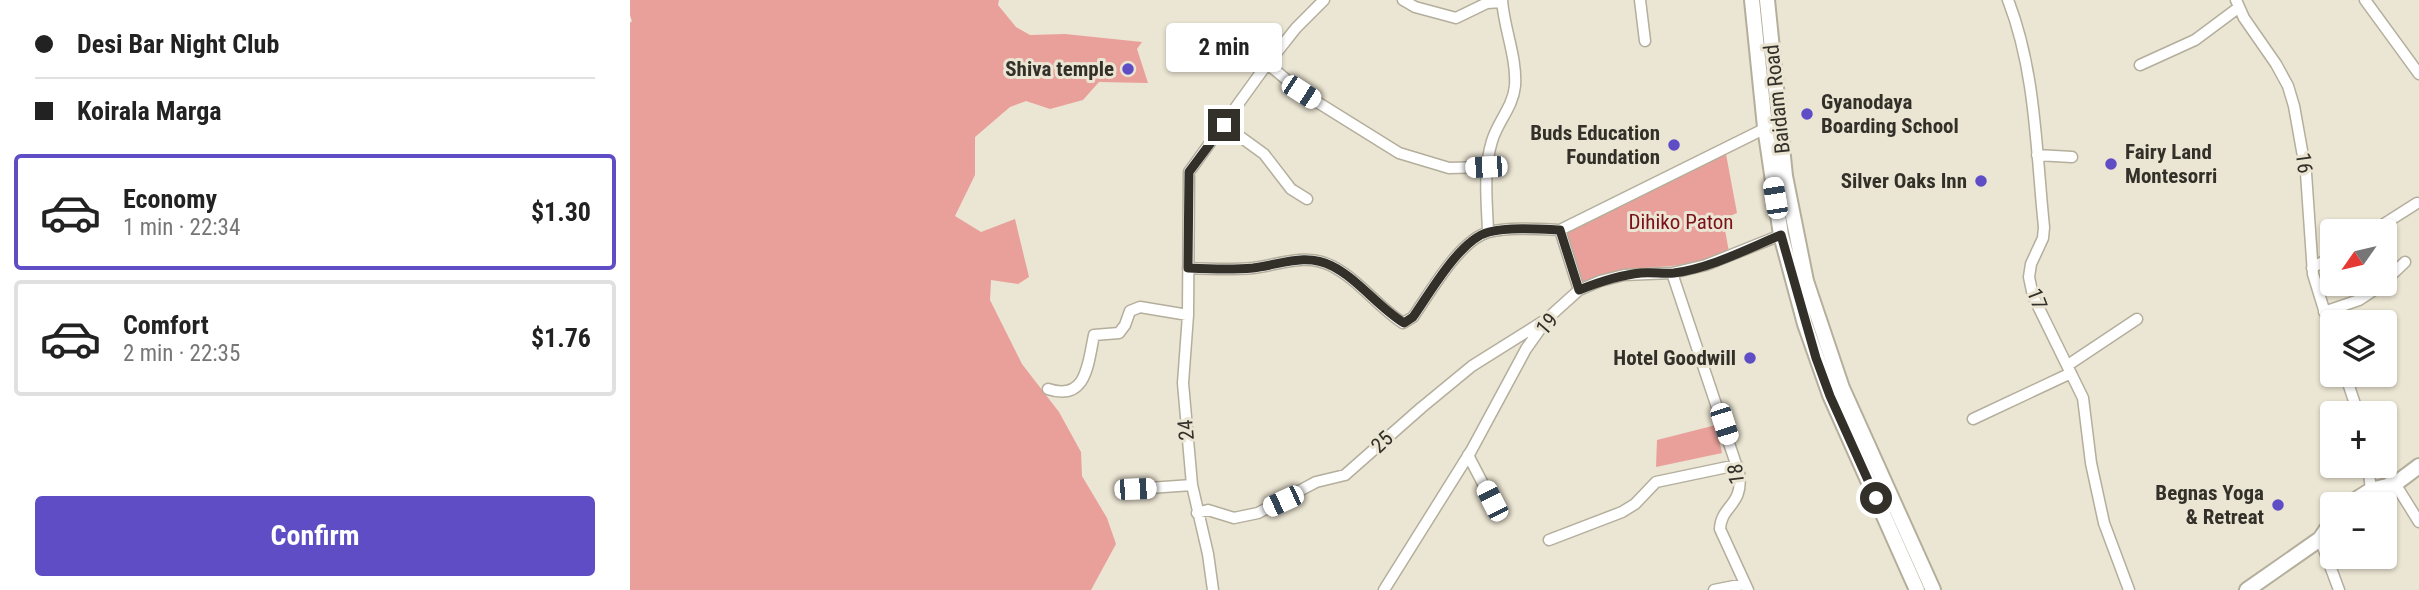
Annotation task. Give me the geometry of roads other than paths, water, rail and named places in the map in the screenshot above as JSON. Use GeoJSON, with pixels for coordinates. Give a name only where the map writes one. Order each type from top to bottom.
{"type":"FeatureCollection","features":[{"type":"Feature","properties":{"kind":"main road","name":"Baidam Road"},"geometry":{"type":"LineString","coordinates":[[1752,0],[1765,127],[1781,235],[1805,324],[1830,396],[1917,590]]}},
{"type":"Feature","properties":{"kind":"main road","name":"Baidam Road"},"geometry":{"type":"LineString","coordinates":[[1767,0],[1785,176],[1817,319],[1842,388],[1933,590]]}},
{"type":"Feature","properties":{"kind":"main road"},"geometry":{"type":"LineString","coordinates":[[2368,492],[2395,484],[2419,466]]}},
{"type":"Feature","properties":{"kind":"main road"},"geometry":{"type":"LineString","coordinates":[[2391,492],[2395,484]]}},
{"type":"Feature","properties":{"kind":"main road"},"geometry":{"type":"LineString","coordinates":[[2247,590],[2320,541]]}},
{"type":"Feature","properties":{"kind":"street","name":"24"},"geometry":{"type":"LineString","coordinates":[[1213,590],[1208,554],[1192,485],[1183,383],[1188,315],[1189,172],[1296,28],[1324,0]]}},
{"type":"Feature","properties":{"kind":"street"},"geometry":{"type":"LineString","coordinates":[[1403,0],[1428,12],[1456,18],[1487,3],[1502,1],[1514,65],[1515,86],[1510,107],[1493,140],[1486,167],[1488,232]]}},
{"type":"Feature","properties":{"kind":"street"},"geometry":{"type":"LineString","coordinates":[[1640,0],[1645,41]]}},
{"type":"Feature","properties":{"kind":"street","name":"17"},"geometry":{"type":"LineString","coordinates":[[2008,0],[2017,23],[2030,84],[2044,227],[2043,238],[2031,264],[2029,277],[2033,296],[2082,398],[2091,463],[2104,523],[2129,590]]}},
{"type":"Feature","properties":{"kind":"street"},"geometry":{"type":"LineString","coordinates":[[2365,0],[2419,74]]}},
{"type":"Feature","properties":{"kind":"street"},"geometry":{"type":"LineString","coordinates":[[2140,65],[2195,40],[2237,4]]}},
{"type":"Feature","properties":{"kind":"street","name":"16"},"geometry":{"type":"LineString","coordinates":[[2237,4],[2276,64],[2288,86],[2294,106],[2306,173],[2312,268],[2323,310]]}},
{"type":"Feature","properties":{"kind":"street"},"geometry":{"type":"LineString","coordinates":[[1268,64],[1301,92],[1399,153],[1414,160],[1449,168],[1486,167]]}},
{"type":"Feature","properties":{"kind":"street"},"geometry":{"type":"LineString","coordinates":[[1188,268],[1254,268],[1299,259],[1317,260],[1333,266],[1404,323],[1413,317],[1464,248],[1488,232],[1560,230],[1765,127],[1780,122]]}},
{"type":"Feature","properties":{"kind":"street"},"geometry":{"type":"LineString","coordinates":[[1224,125],[1257,148],[1292,189],[1307,199]]}},
{"type":"Feature","properties":{"kind":"street"},"geometry":{"type":"LineString","coordinates":[[2037,155],[2072,157]]}},
{"type":"Feature","properties":{"kind":"street"},"geometry":{"type":"LineString","coordinates":[[2392,219],[2417,203]]}},
{"type":"Feature","properties":{"kind":"street"},"geometry":{"type":"LineString","coordinates":[[1560,230],[1579,290],[1624,275],[1672,273],[1706,265],[1781,235]]}},
{"type":"Feature","properties":{"kind":"street"},"geometry":{"type":"LineString","coordinates":[[2398,269],[2405,262]]}},
{"type":"Feature","properties":{"kind":"street"},"geometry":{"type":"LineString","coordinates":[[2312,268],[2320,263]]}},
{"type":"Feature","properties":{"kind":"street","name":"18"},"geometry":{"type":"LineString","coordinates":[[1672,273],[1737,464],[1740,481],[1738,497],[1725,513],[1720,528],[1746,587]]}},
{"type":"Feature","properties":{"kind":"street","name":"19"},"geometry":{"type":"LineString","coordinates":[[1384,590],[1468,455],[1526,349],[1548,318],[1579,290]]}},
{"type":"Feature","properties":{"kind":"street"},"geometry":{"type":"LineString","coordinates":[[2330,310],[2365,296]]}},
{"type":"Feature","properties":{"kind":"street"},"geometry":{"type":"LineString","coordinates":[[1048,389],[1060,393],[1069,392],[1081,382],[1086,373],[1094,335],[1119,333],[1130,312],[1140,307],[1188,315]]}},
{"type":"Feature","properties":{"kind":"street","name":"25"},"geometry":{"type":"LineString","coordinates":[[1197,513],[1208,510],[1234,518],[1258,513],[1316,482],[1345,475],[1472,366],[1548,318]]}},
{"type":"Feature","properties":{"kind":"street"},"geometry":{"type":"LineString","coordinates":[[1973,419],[2070,369],[2137,319]]}},
{"type":"Feature","properties":{"kind":"street"},"geometry":{"type":"LineString","coordinates":[[1468,455],[1492,501]]}},
{"type":"Feature","properties":{"kind":"street"},"geometry":{"type":"LineString","coordinates":[[1549,540],[1622,512],[1635,504],[1656,482],[1737,464]]}},
{"type":"Feature","properties":{"kind":"street"},"geometry":{"type":"LineString","coordinates":[[2370,478],[2371,490]]}},
{"type":"Feature","properties":{"kind":"street"},"geometry":{"type":"LineString","coordinates":[[2391,478],[2419,523]]}},
{"type":"Feature","properties":{"kind":"street"},"geometry":{"type":"LineString","coordinates":[[1135,489],[1192,485]]}},
{"type":"Feature","properties":{"kind":"street"},"geometry":{"type":"LineString","coordinates":[[2334,569],[2339,590]]}},
{"type":"Feature","properties":{"kind":"street"},"geometry":{"type":"LineString","coordinates":[[1714,590],[1746,587]]}},
{"type":"Feature","properties":{"kind":"place","name":"Shiva temple"},"geometry":{"type":"Point","coordinates":[1128,69]}},
{"type":"Feature","properties":{"kind":"place","name":"Gyanodaya Boarding School"},"geometry":{"type":"Point","coordinates":[1807,114]}},
{"type":"Feature","properties":{"kind":"place","name":"Buds Education Foundation"},"geometry":{"type":"Point","coordinates":[1674,145]}},
{"type":"Feature","properties":{"kind":"place","name":"Fairy Land Montesorri"},"geometry":{"type":"Point","coordinates":[2111,164]}},
{"type":"Feature","properties":{"kind":"place","name":"Silver Oaks Inn"},"geometry":{"type":"Point","coordinates":[1981,181]}},
{"type":"Feature","properties":{"kind":"place","name":"Hotel Goodwill"},"geometry":{"type":"Point","coordinates":[1750,358]}},
{"type":"Feature","properties":{"kind":"place","name":"Begnas Yoga & Retreat"},"geometry":{"type":"Point","coordinates":[2278,505]}},
{"type":"Feature","properties":{"kind":"park label","name":"Dihiko Paton"},"geometry":{"type":"Point","coordinates":[1681,222]}}]}
